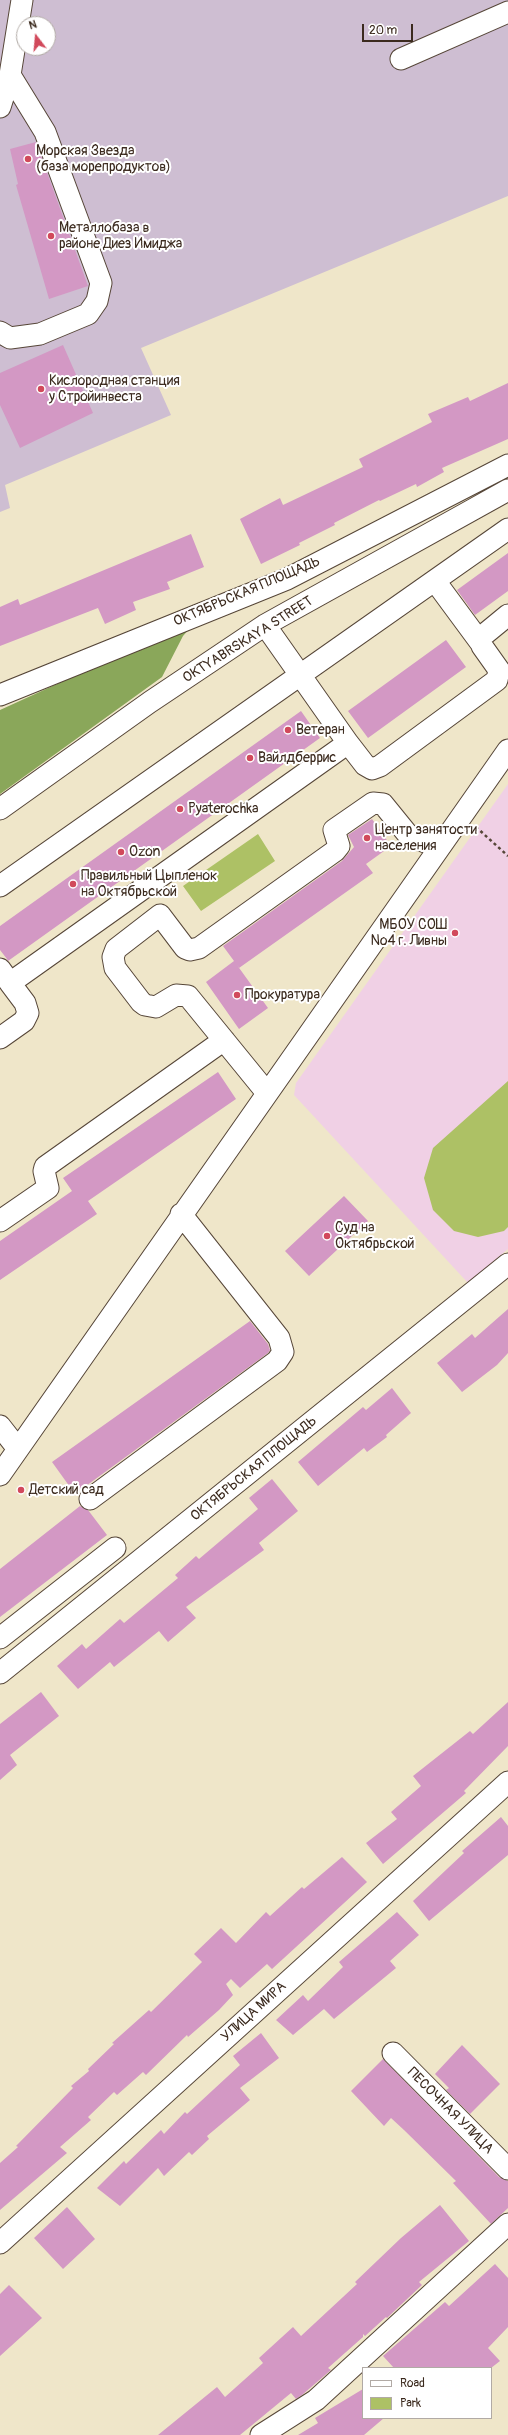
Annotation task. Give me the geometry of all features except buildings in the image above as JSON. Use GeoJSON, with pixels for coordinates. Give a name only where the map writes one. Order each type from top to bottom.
{"type":"FeatureCollection","features":[{"type":"Feature","properties":{"kind":"street"},"geometry":{"type":"LineString","coordinates":[[0,107],[10,75],[22,0]]}},
{"type":"Feature","properties":{"kind":"street"},"geometry":{"type":"LineString","coordinates":[[401,59],[508,12]]}},
{"type":"Feature","properties":{"kind":"street"},"geometry":{"type":"LineString","coordinates":[[0,332],[10,338],[40,334],[88,314],[96,301],[101,283],[45,132],[10,75]]}},
{"type":"Feature","properties":{"kind":"street","name":"ОКТЯБРЬСКАЯ ПЛОЩАДЬ"},"geometry":{"type":"LineString","coordinates":[[0,695],[286,579],[508,465]]}},
{"type":"Feature","properties":{"kind":"street","name":"OKTYABRSKAYA STREET"},"geometry":{"type":"LineString","coordinates":[[0,809],[150,702],[265,625],[508,490]]}},
{"type":"Feature","properties":{"kind":"street"},"geometry":{"type":"LineString","coordinates":[[0,886],[508,529]]}},
{"type":"Feature","properties":{"kind":"street"},"geometry":{"type":"LineString","coordinates":[[265,625],[365,765],[372,769],[376,768],[493,683],[500,674],[499,670],[480,642],[435,581]]}},
{"type":"Feature","properties":{"kind":"street"},"geometry":{"type":"LineString","coordinates":[[480,642],[482,634],[508,615]]}},
{"type":"Feature","properties":{"kind":"street"},"geometry":{"type":"LineString","coordinates":[[0,1038],[24,1021],[28,1013],[25,1003],[5,976],[142,891],[348,743]]}},
{"type":"Feature","properties":{"kind":"street"},"geometry":{"type":"LineString","coordinates":[[0,1475],[181,1214],[508,750]]}},
{"type":"Feature","properties":{"kind":"street"},"geometry":{"type":"LineString","coordinates":[[142,891],[186,948],[190,950],[199,948],[335,851],[339,846],[334,830],[376,802],[383,804],[409,836],[440,847]]}},
{"type":"Feature","properties":{"kind":"street"},"geometry":{"type":"LineString","coordinates":[[160,915],[116,949],[113,960],[117,971],[145,1005],[156,1007],[176,995],[188,996],[267,1093]]}},
{"type":"Feature","properties":{"kind":"street"},"geometry":{"type":"LineString","coordinates":[[0,1221],[48,1188],[48,1182],[44,1171],[45,1167],[224,1040]]}},
{"type":"Feature","properties":{"kind":"street"},"geometry":{"type":"LineString","coordinates":[[90,1499],[277,1361],[282,1355],[283,1348],[278,1338],[181,1214]]}},
{"type":"Feature","properties":{"kind":"street","name":"ОКТЯБРЬСКАЯ ПЛОЩАДЬ"},"geometry":{"type":"LineString","coordinates":[[0,1673],[508,1264]]}},
{"type":"Feature","properties":{"kind":"street"},"geometry":{"type":"LineString","coordinates":[[0,1426],[18,1449]]}},
{"type":"Feature","properties":{"kind":"street"},"geometry":{"type":"LineString","coordinates":[[0,1638],[115,1548]]}},
{"type":"Feature","properties":{"kind":"street","name":"УЛИЦА МИРА"},"geometry":{"type":"LineString","coordinates":[[0,2243],[508,1782]]}},
{"type":"Feature","properties":{"kind":"street","name":"ПЕСОЧНАЯ УЛИЦА"},"geometry":{"type":"LineString","coordinates":[[393,2052],[508,2169]]}},
{"type":"Feature","properties":{"kind":"street"},"geometry":{"type":"LineString","coordinates":[[261,2435],[316,2400],[508,2224]]}},
{"type":"Feature","properties":{"kind":"path"},"geometry":{"type":"LineString","coordinates":[[462,815],[508,856]]}},
{"type":"Feature","properties":{"kind":"shaded area"},"geometry":{"type":"Polygon","coordinates":[[[0,0],[508,0],[508,196],[141,348],[171,415],[5,485],[10,508],[0,512],[0,0]]]}},
{"type":"Feature","properties":{"kind":"shaded area","name":"МБОУ СОШ №4 г. Ливны"},"geometry":{"type":"Polygon","coordinates":[[[508,784],[508,1249],[468,1283],[294,1095],[296,1083],[508,784]]]}},
{"type":"Feature","properties":{"kind":"green space"},"geometry":{"type":"Polygon","coordinates":[[[184,626],[190,628],[183,636],[162,677],[0,794],[0,710],[184,626]]]}},
{"type":"Feature","properties":{"kind":"green space"},"geometry":{"type":"Polygon","coordinates":[[[258,834],[275,861],[201,911],[183,886],[258,834]]]}},
{"type":"Feature","properties":{"kind":"green space"},"geometry":{"type":"Polygon","coordinates":[[[508,1081],[508,1227],[504,1231],[478,1237],[454,1231],[433,1210],[424,1178],[433,1148],[508,1081]]]}},
{"type":"Feature","properties":{"kind":"place","name":"Морская Звезда (база морепродуктов)"},"geometry":{"type":"Point","coordinates":[28,159]}},
{"type":"Feature","properties":{"kind":"place","name":"Металлобаза в районе Диез Имиджа"},"geometry":{"type":"Point","coordinates":[51,236]}},
{"type":"Feature","properties":{"kind":"place","name":"Кислородная станция у Стройинвеста"},"geometry":{"type":"Point","coordinates":[41,389]}},
{"type":"Feature","properties":{"kind":"place","name":"Ветеран"},"geometry":{"type":"Point","coordinates":[288,730]}},
{"type":"Feature","properties":{"kind":"place","name":"Вайлдберрис"},"geometry":{"type":"Point","coordinates":[250,758]}},
{"type":"Feature","properties":{"kind":"place","name":"Pyaterochka"},"geometry":{"type":"Point","coordinates":[180,809]}},
{"type":"Feature","properties":{"kind":"place","name":"Центр занятости населения"},"geometry":{"type":"Point","coordinates":[367,838]}},
{"type":"Feature","properties":{"kind":"place","name":"Ozon"},"geometry":{"type":"Point","coordinates":[121,852]}},
{"type":"Feature","properties":{"kind":"place","name":"Правильный Цыпленок на Октябрьской"},"geometry":{"type":"Point","coordinates":[73,884]}},
{"type":"Feature","properties":{"kind":"place","name":"МБОУ СОШ №4 г. Ливны"},"geometry":{"type":"Point","coordinates":[455,933]}},
{"type":"Feature","properties":{"kind":"place","name":"Прокуратура"},"geometry":{"type":"Point","coordinates":[237,995]}},
{"type":"Feature","properties":{"kind":"place","name":"Суд на Октябрьской"},"geometry":{"type":"Point","coordinates":[327,1236]}},
{"type":"Feature","properties":{"kind":"place","name":"Детский сад"},"geometry":{"type":"Point","coordinates":[21,1490]}}]}
